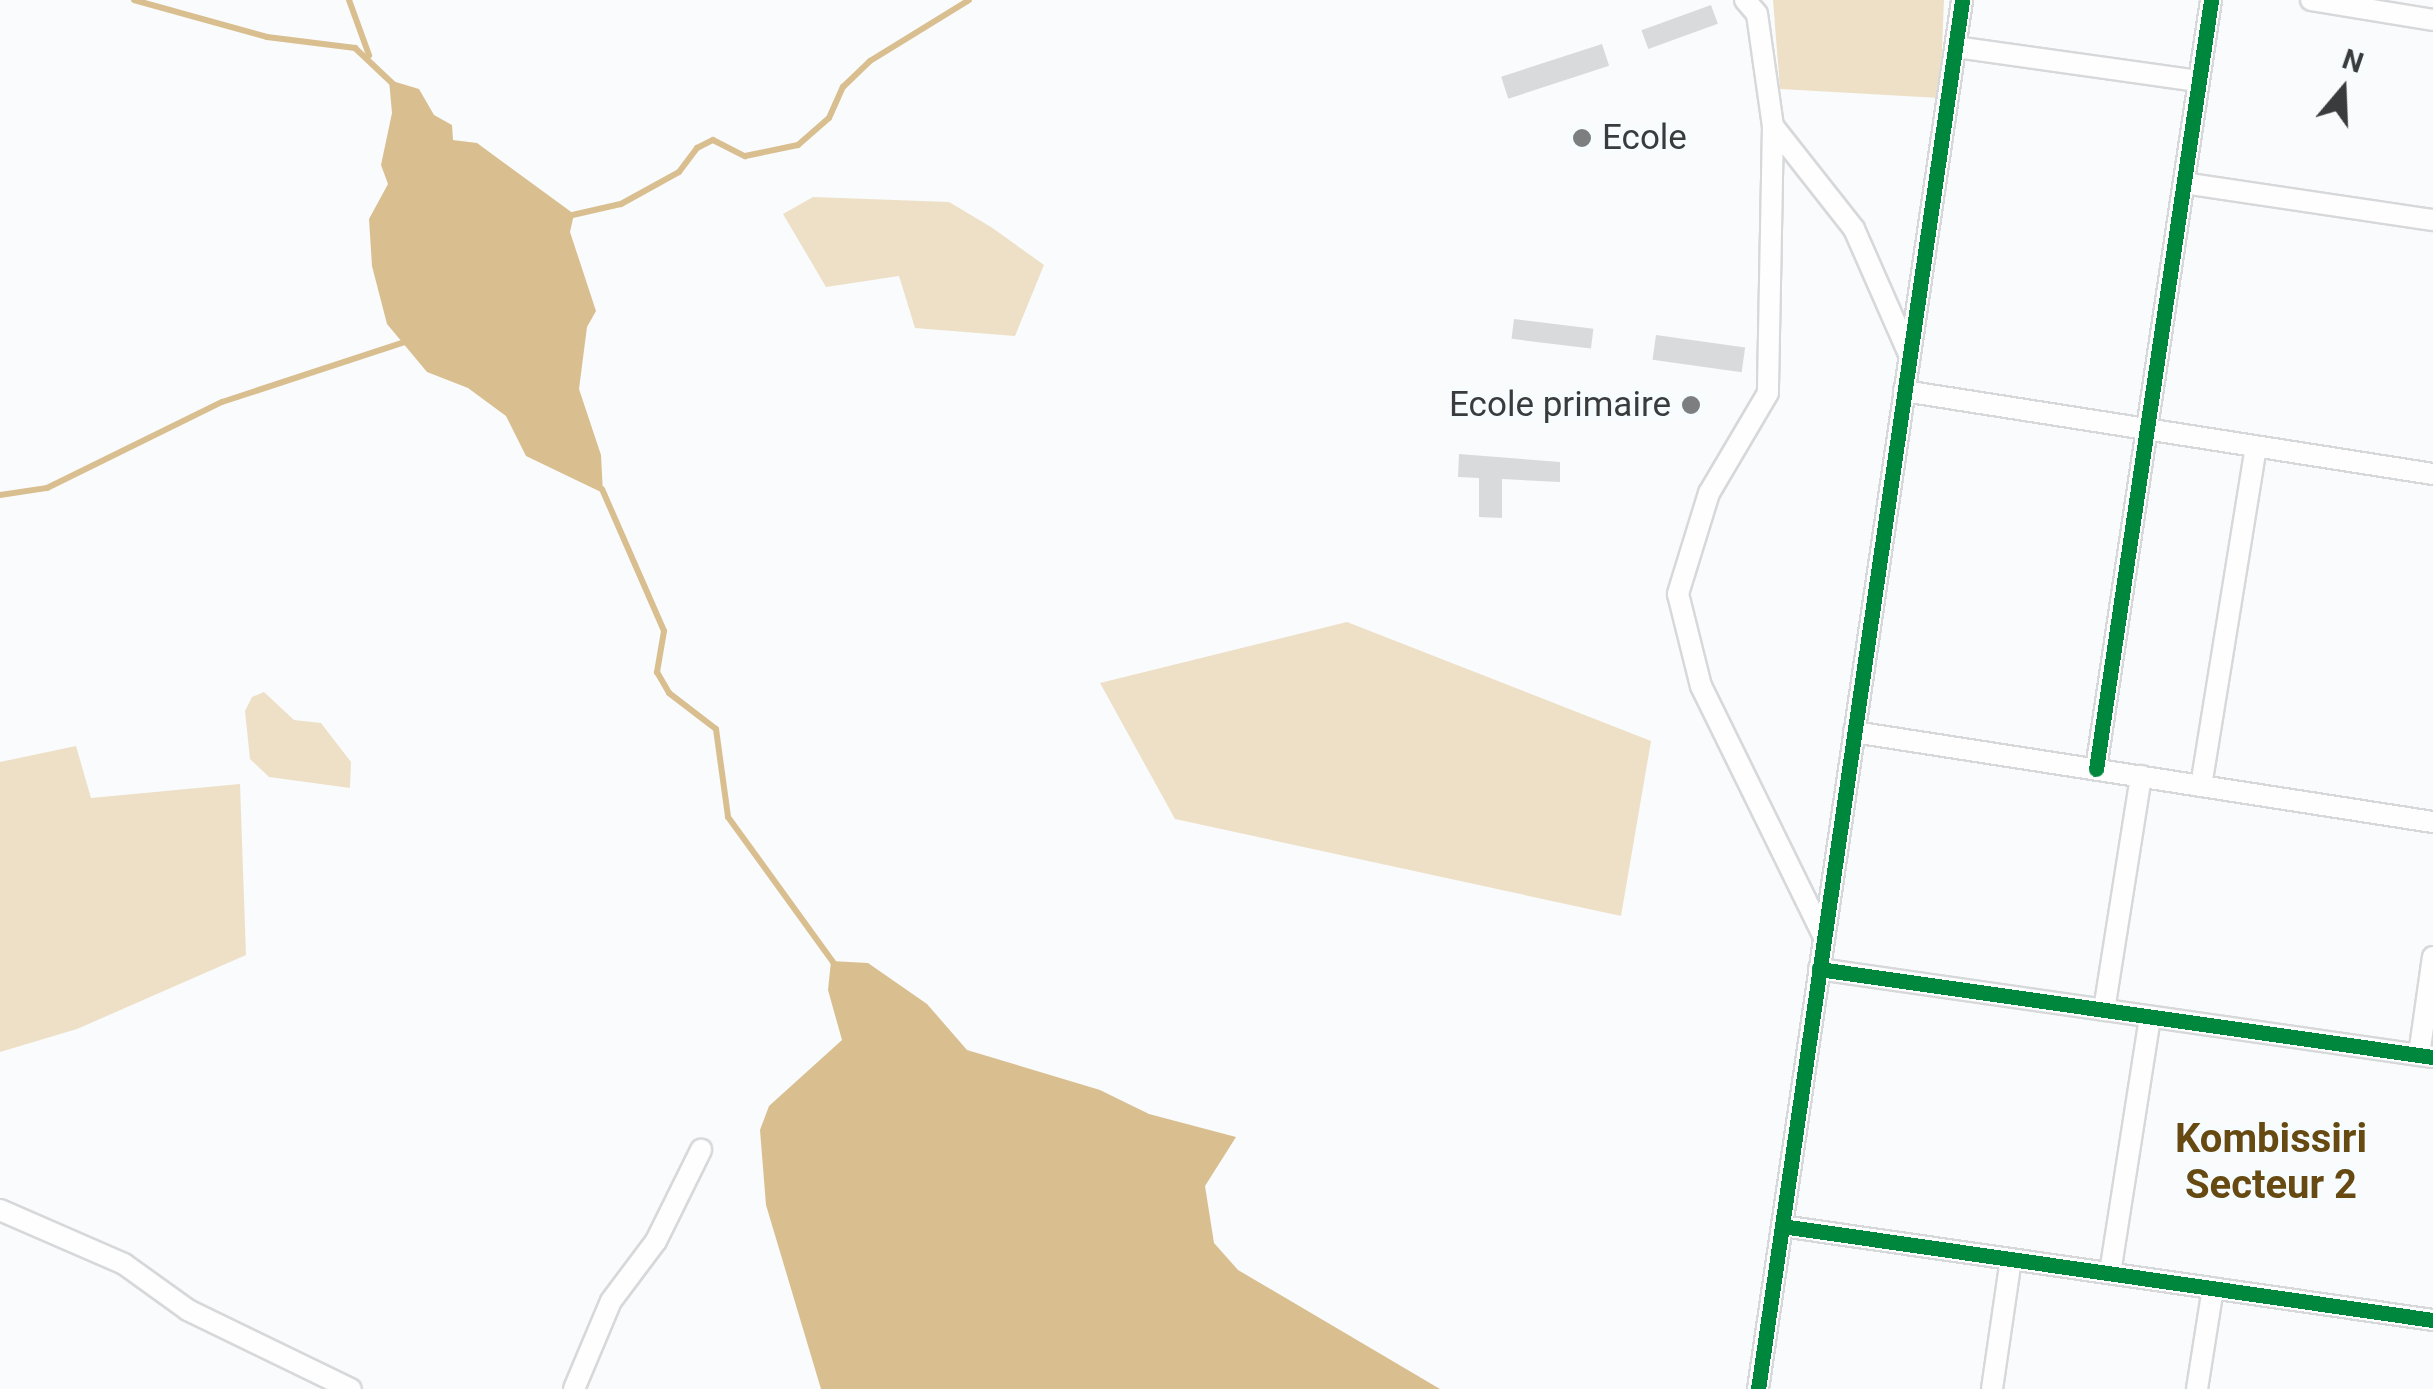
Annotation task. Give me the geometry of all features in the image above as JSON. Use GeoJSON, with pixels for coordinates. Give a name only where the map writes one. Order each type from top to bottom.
{"type":"FeatureCollection","features":[{"type":"Feature","properties":{"kind":"street"},"geometry":{"type":"LineString","coordinates":[[1758,1389],[1962,0]]}},
{"type":"Feature","properties":{"kind":"street"},"geometry":{"type":"LineString","coordinates":[[2096,769],[2211,0]]}},
{"type":"Feature","properties":{"kind":"street"},"geometry":{"type":"LineString","coordinates":[[2311,0],[2433,20]]}},
{"type":"Feature","properties":{"kind":"street"},"geometry":{"type":"LineString","coordinates":[[1751,5],[1774,126],[1768,393],[1709,493],[1678,594],[1701,686],[1824,936]]}},
{"type":"Feature","properties":{"kind":"street"},"geometry":{"type":"LineString","coordinates":[[1956,47],[2199,81]]}},
{"type":"Feature","properties":{"kind":"street"},"geometry":{"type":"LineString","coordinates":[[1774,126],[1854,229],[1910,356]]}},
{"type":"Feature","properties":{"kind":"street"},"geometry":{"type":"LineString","coordinates":[[2184,183],[2433,220]]}},
{"type":"Feature","properties":{"kind":"street"},"geometry":{"type":"LineString","coordinates":[[1904,392],[2433,474]]}},
{"type":"Feature","properties":{"kind":"street"},"geometry":{"type":"LineString","coordinates":[[2202,786],[2256,446]]}},
{"type":"Feature","properties":{"kind":"street"},"geometry":{"type":"LineString","coordinates":[[1854,732],[2433,822]]}},
{"type":"Feature","properties":{"kind":"street"},"geometry":{"type":"LineString","coordinates":[[2104,1010],[2141,776]]}},
{"type":"Feature","properties":{"kind":"street"},"geometry":{"type":"LineString","coordinates":[[1819,969],[2426,1056],[2433,957]]}},
{"type":"Feature","properties":{"kind":"street"},"geometry":{"type":"LineString","coordinates":[[2110,1273],[2150,1017]]}},
{"type":"Feature","properties":{"kind":"street"},"geometry":{"type":"LineString","coordinates":[[574,1389],[611,1300],[656,1242],[702,1150]]}},
{"type":"Feature","properties":{"kind":"street"},"geometry":{"type":"LineString","coordinates":[[0,1210],[124,1264],[188,1310],[351,1389]]}},
{"type":"Feature","properties":{"kind":"street"},"geometry":{"type":"LineString","coordinates":[[1782,1226],[2433,1320]]}},
{"type":"Feature","properties":{"kind":"street"},"geometry":{"type":"LineString","coordinates":[[1992,1389],[2012,1259]]}},
{"type":"Feature","properties":{"kind":"street"},"geometry":{"type":"LineString","coordinates":[[2197,1389],[2213,1288]]}},
{"type":"Feature","properties":{"kind":"shaded area"},"geometry":{"type":"Polygon","coordinates":[[[1773,0],[1944,0],[1940,98],[1780,89],[1773,0]]]}},
{"type":"Feature","properties":{"kind":"shaded area"},"geometry":{"type":"Polygon","coordinates":[[[389,80],[419,89],[434,115],[452,125],[453,140],[477,143],[574,214],[570,232],[596,311],[587,327],[579,389],[601,455],[603,493],[526,456],[506,416],[468,388],[427,372],[387,324],[372,266],[369,219],[388,184],[381,165],[392,113],[389,80]]]}},
{"type":"Feature","properties":{"kind":"shaded area"},"geometry":{"type":"Polygon","coordinates":[[[813,197],[949,202],[991,227],[1044,265],[1015,336],[915,328],[899,276],[826,287],[783,214],[813,197]]]}},
{"type":"Feature","properties":{"kind":"shaded area"},"geometry":{"type":"Polygon","coordinates":[[[1347,622],[1651,741],[1621,916],[1175,819],[1100,683],[1347,622]]]}},
{"type":"Feature","properties":{"kind":"shaded area"},"geometry":{"type":"Polygon","coordinates":[[[264,692],[294,720],[321,723],[351,762],[350,788],[269,777],[250,759],[245,711],[252,697],[264,692]]]}},
{"type":"Feature","properties":{"kind":"shaded area"},"geometry":{"type":"Polygon","coordinates":[[[76,746],[91,798],[240,784],[246,955],[77,1029],[0,1052],[0,762],[76,746]]]}},
{"type":"Feature","properties":{"kind":"shaded area"},"geometry":{"type":"Polygon","coordinates":[[[831,961],[868,963],[927,1004],[967,1050],[1100,1090],[1149,1114],[1236,1137],[1205,1186],[1214,1243],[1238,1270],[1440,1389],[821,1389],[766,1205],[760,1130],[769,1106],[842,1040],[828,990],[831,961]]]}},
{"type":"Feature","properties":{"kind":"building"},"geometry":{"type":"Polygon","coordinates":[[[1711,5],[1718,24],[1648,49],[1641,30],[1711,5]]]}},
{"type":"Feature","properties":{"kind":"building"},"geometry":{"type":"Polygon","coordinates":[[[1602,44],[1609,66],[1508,99],[1501,77],[1602,44]]]}},
{"type":"Feature","properties":{"kind":"building"},"geometry":{"type":"Polygon","coordinates":[[[1514,319],[1593,329],[1591,349],[1512,339],[1514,319]]]}},
{"type":"Feature","properties":{"kind":"building"},"geometry":{"type":"Polygon","coordinates":[[[1656,335],[1745,348],[1742,372],[1653,360],[1656,335]]]}},
{"type":"Feature","properties":{"kind":"building"},"geometry":{"type":"Polygon","coordinates":[[[1459,454],[1560,462],[1560,482],[1502,479],[1502,518],[1479,517],[1479,478],[1458,477],[1459,454]]]}},
{"type":"Feature","properties":{"kind":"waterway"},"geometry":{"type":"LineString","coordinates":[[134,0],[267,37],[355,48],[392,83]]}},
{"type":"Feature","properties":{"kind":"waterway"},"geometry":{"type":"LineString","coordinates":[[349,0],[369,55]]}},
{"type":"Feature","properties":{"kind":"waterway"},"geometry":{"type":"LineString","coordinates":[[568,216],[621,204],[679,172],[697,148],[713,140],[745,156],[798,145],[829,118],[843,87],[870,61],[969,0]]}},
{"type":"Feature","properties":{"kind":"waterway"},"geometry":{"type":"LineString","coordinates":[[0,495],[47,488],[222,402],[408,341]]}},
{"type":"Feature","properties":{"kind":"waterway"},"geometry":{"type":"LineString","coordinates":[[602,489],[664,631],[657,672],[669,693],[716,729],[728,817],[835,965]]}},
{"type":"Feature","properties":{"kind":"cycle path"},"geometry":{"type":"LineString","coordinates":[[1758,1389],[1962,0]]}},
{"type":"Feature","properties":{"kind":"cycle path"},"geometry":{"type":"LineString","coordinates":[[2096,769],[2211,0]]}},
{"type":"Feature","properties":{"kind":"cycle path"},"geometry":{"type":"LineString","coordinates":[[1819,969],[2433,1057]]}},
{"type":"Feature","properties":{"kind":"cycle path"},"geometry":{"type":"LineString","coordinates":[[1782,1226],[2433,1320]]}},
{"type":"Feature","properties":{"kind":"place","name":"Ecole"},"geometry":{"type":"Point","coordinates":[1582,138]}},
{"type":"Feature","properties":{"kind":"place","name":"Ecole primaire"},"geometry":{"type":"Point","coordinates":[1691,405]}},
{"type":"Feature","properties":{"kind":"district","name":"Kombissiri Secteur 2"},"geometry":{"type":"Point","coordinates":[2271,1162]}}]}
